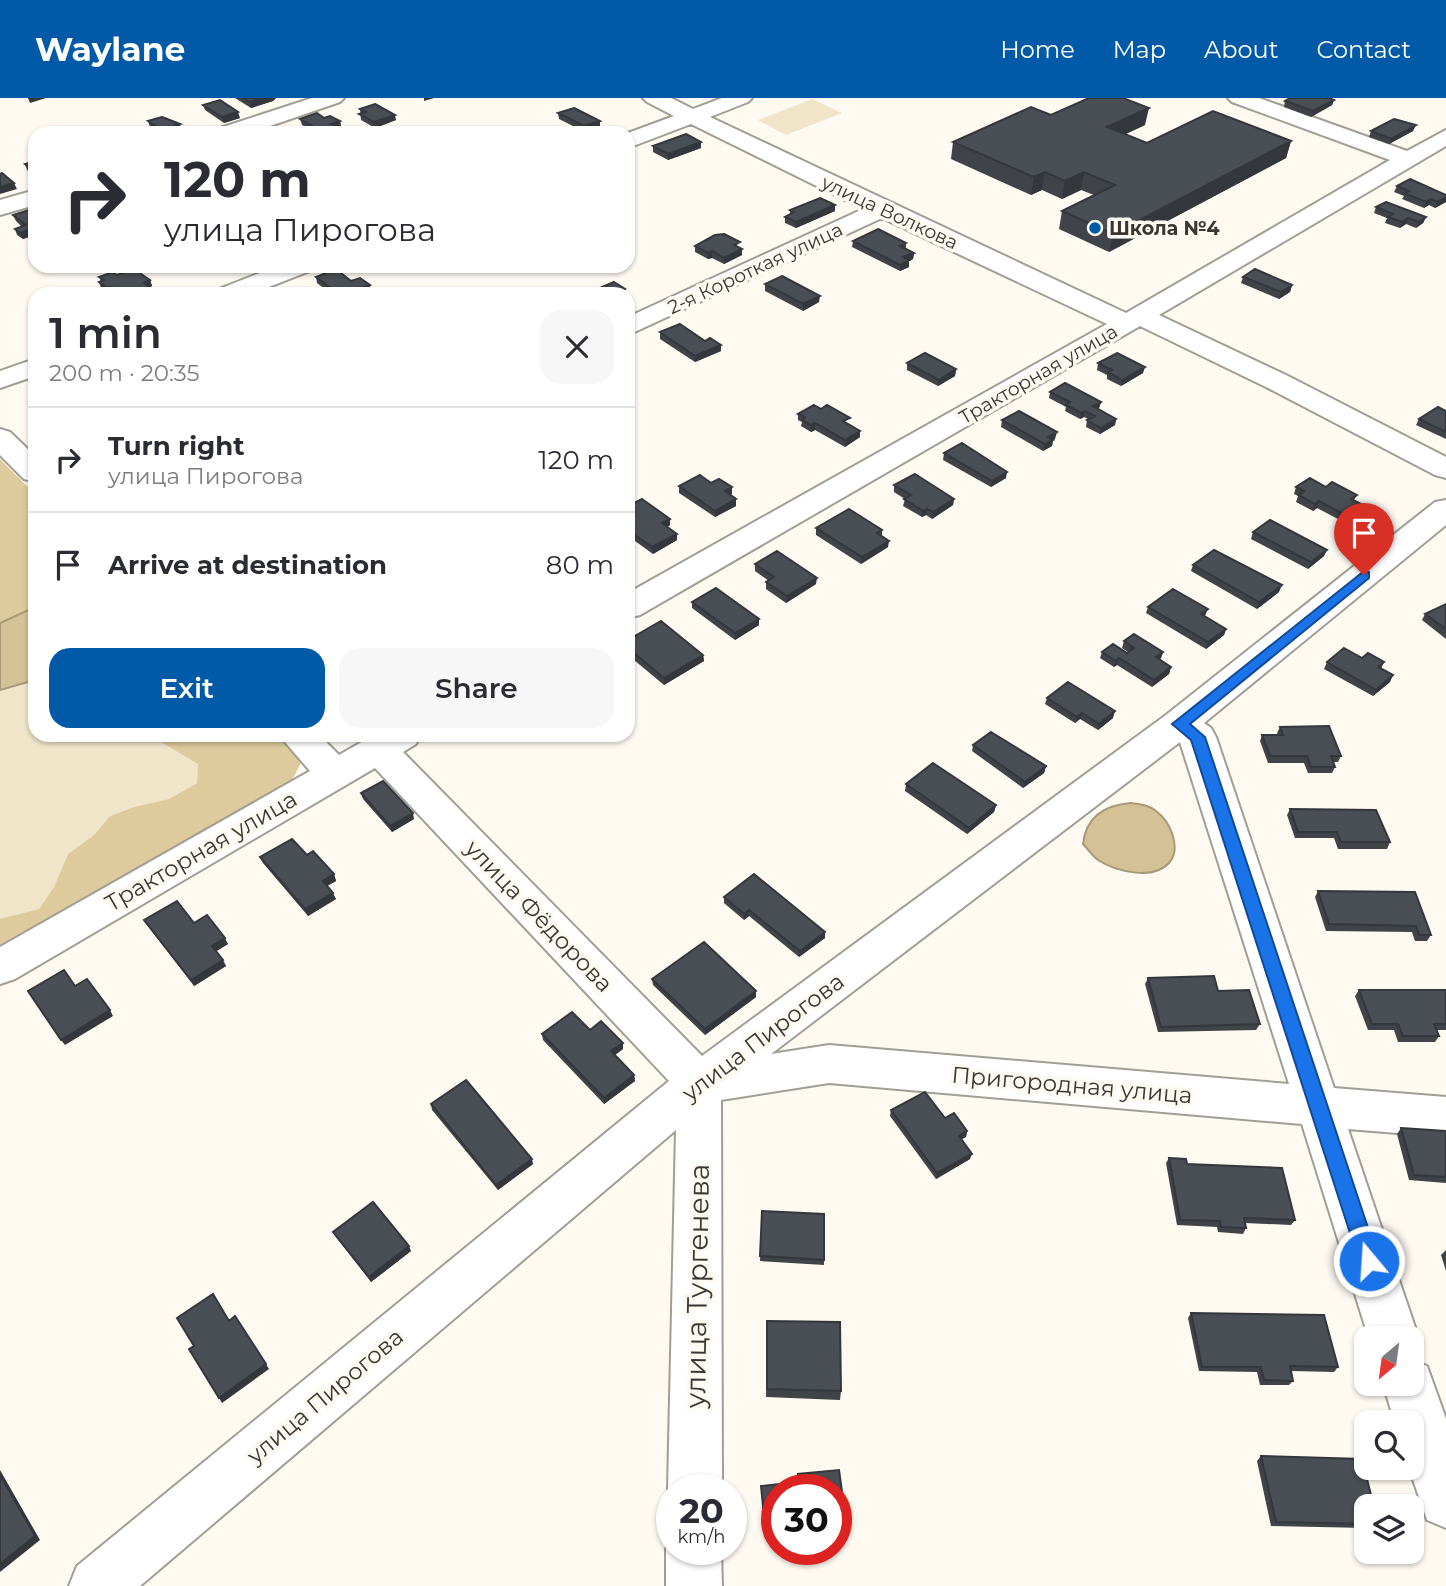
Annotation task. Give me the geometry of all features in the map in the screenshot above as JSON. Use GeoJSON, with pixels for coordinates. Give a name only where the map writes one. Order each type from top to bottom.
{"type":"FeatureCollection","features":[{"type":"Feature","properties":{"kind":"street"},"geometry":{"type":"LineString","coordinates":[[249,126],[333,98]]}},
{"type":"Feature","properties":{"kind":"street","name":"улица Волкова"},"geometry":{"type":"LineString","coordinates":[[654,98],[882,209],[1276,381],[1446,469]]}},
{"type":"Feature","properties":{"kind":"street"},"geometry":{"type":"LineString","coordinates":[[635,138],[741,98]]}},
{"type":"Feature","properties":{"kind":"street"},"geometry":{"type":"LineString","coordinates":[[1239,98],[1406,158]]}},
{"type":"Feature","properties":{"kind":"street","name":"Тракторная улица"},"geometry":{"type":"LineString","coordinates":[[635,603],[1446,137]]}},
{"type":"Feature","properties":{"kind":"street"},"geometry":{"type":"LineString","coordinates":[[0,208],[28,199]]}},
{"type":"Feature","properties":{"kind":"street","name":"2-я Короткая улица"},"geometry":{"type":"LineString","coordinates":[[635,324],[882,209]]}},
{"type":"Feature","properties":{"kind":"street"},"geometry":{"type":"LineString","coordinates":[[246,287],[283,273]]}},
{"type":"Feature","properties":{"kind":"street"},"geometry":{"type":"LineString","coordinates":[[0,380],[28,370]]}},
{"type":"Feature","properties":{"kind":"street"},"geometry":{"type":"LineString","coordinates":[[0,438],[28,466]]}},
{"type":"Feature","properties":{"kind":"street","name":"улица Пирогова"},"geometry":{"type":"LineString","coordinates":[[97,1586],[699,1083],[1180,724],[1446,509]]}},
{"type":"Feature","properties":{"kind":"street"},"geometry":{"type":"LineString","coordinates":[[1180,724],[1198,737],[1390,1326]]}},
{"type":"Feature","properties":{"kind":"street"},"geometry":{"type":"LineString","coordinates":[[304,742],[335,774]]}},
{"type":"Feature","properties":{"kind":"street","name":"Тракторная улица"},"geometry":{"type":"LineString","coordinates":[[0,967],[391,742]]}},
{"type":"Feature","properties":{"kind":"street","name":"улица Фёдорова"},"geometry":{"type":"LineString","coordinates":[[391,742],[699,1083]]}},
{"type":"Feature","properties":{"kind":"street","name":"Пригородная улица"},"geometry":{"type":"LineString","coordinates":[[699,1083],[829,1064],[1446,1117]]}},
{"type":"Feature","properties":{"kind":"street","name":"улица Тургенева"},"geometry":{"type":"LineString","coordinates":[[695,1474],[699,1083]]}},
{"type":"Feature","properties":{"kind":"street"},"geometry":{"type":"LineString","coordinates":[[1413,1396],[1446,1501]]}},
{"type":"Feature","properties":{"kind":"street"},"geometry":{"type":"LineString","coordinates":[[694,1565],[694,1586]]}},
{"type":"Feature","properties":{"kind":"shaded area"},"geometry":{"type":"Polygon","coordinates":[[[812,99],[842,113],[786,135],[758,120],[812,99]]]}},
{"type":"Feature","properties":{"kind":"shaded area"},"geometry":{"type":"Polygon","coordinates":[[[0,459],[28,487],[28,682],[0,690],[0,459]]]}},
{"type":"Feature","properties":{"kind":"shaded area"},"geometry":{"type":"Polygon","coordinates":[[[28,610],[28,682],[0,690],[0,623],[28,610]]]}},
{"type":"Feature","properties":{"kind":"shaded area"},"geometry":{"type":"Polygon","coordinates":[[[28,682],[28,742],[161,742],[198,764],[197,783],[169,799],[110,816],[94,835],[68,854],[54,887],[39,909],[5,919],[0,919],[0,690],[28,682]]]}},
{"type":"Feature","properties":{"kind":"shaded area"},"geometry":{"type":"Polygon","coordinates":[[[161,742],[283,742],[302,761],[291,782],[0,945],[0,919],[39,909],[54,887],[68,854],[94,835],[110,816],[169,799],[197,783],[198,764],[161,742]]]}},
{"type":"Feature","properties":{"kind":"shaded area"},"geometry":{"type":"Polygon","coordinates":[[[1131,803],[1144,805],[1161,815],[1173,835],[1173,857],[1169,863],[1154,872],[1114,868],[1096,858],[1083,844],[1088,826],[1098,814],[1113,806],[1131,803]]]}},
{"type":"Feature","properties":{"kind":"building"},"geometry":{"type":"Polygon","coordinates":[[[242,98],[263,98],[250,102],[242,98]]]}},
{"type":"Feature","properties":{"kind":"building"},"geometry":{"type":"Polygon","coordinates":[[[1089,98],[1123,98],[1149,108],[1107,127],[1147,143],[1213,111],[1291,141],[1113,234],[1062,211],[1115,185],[1084,172],[1065,181],[1045,172],[1034,177],[953,142],[1031,107],[1051,115],[1089,98]]]}},
{"type":"Feature","properties":{"kind":"building"},"geometry":{"type":"Polygon","coordinates":[[[1290,98],[1334,100],[1313,111],[1285,101],[1290,98]]]}},
{"type":"Feature","properties":{"kind":"building"},"geometry":{"type":"Polygon","coordinates":[[[220,100],[238,112],[222,117],[203,105],[220,100]]]}},
{"type":"Feature","properties":{"kind":"building"},"geometry":{"type":"Polygon","coordinates":[[[375,104],[395,115],[374,122],[359,114],[366,112],[360,109],[375,104]]]}},
{"type":"Feature","properties":{"kind":"building"},"geometry":{"type":"Polygon","coordinates":[[[574,108],[600,121],[584,126],[558,113],[574,108]]]}},
{"type":"Feature","properties":{"kind":"building"},"geometry":{"type":"Polygon","coordinates":[[[317,113],[324,118],[330,116],[340,121],[331,124],[334,126],[312,126],[300,119],[317,113]]]}},
{"type":"Feature","properties":{"kind":"building"},"geometry":{"type":"Polygon","coordinates":[[[162,117],[180,124],[155,126],[148,121],[162,117]]]}},
{"type":"Feature","properties":{"kind":"building"},"geometry":{"type":"Polygon","coordinates":[[[1394,119],[1416,125],[1391,139],[1371,131],[1394,119]]]}},
{"type":"Feature","properties":{"kind":"building"},"geometry":{"type":"Polygon","coordinates":[[[686,134],[701,142],[668,154],[653,146],[686,134]]]}},
{"type":"Feature","properties":{"kind":"building"},"geometry":{"type":"Polygon","coordinates":[[[2,173],[14,183],[0,187],[2,173]]]}},
{"type":"Feature","properties":{"kind":"building"},"geometry":{"type":"Polygon","coordinates":[[[1410,179],[1446,197],[1437,202],[1431,199],[1426,202],[1404,193],[1409,191],[1397,186],[1410,179]]]}},
{"type":"Feature","properties":{"kind":"building"},"geometry":{"type":"Polygon","coordinates":[[[820,198],[835,205],[796,222],[785,217],[794,212],[790,210],[820,198]]]}},
{"type":"Feature","properties":{"kind":"building"},"geometry":{"type":"Polygon","coordinates":[[[1386,202],[1426,217],[1419,222],[1408,218],[1402,222],[1388,217],[1393,214],[1376,207],[1386,202]]]}},
{"type":"Feature","properties":{"kind":"building"},"geometry":{"type":"Polygon","coordinates":[[[28,210],[28,230],[20,233],[15,229],[26,225],[13,215],[28,210]]]}},
{"type":"Feature","properties":{"kind":"building"},"geometry":{"type":"Polygon","coordinates":[[[878,229],[906,243],[900,246],[914,253],[903,257],[909,260],[900,265],[853,241],[878,229]]]}},
{"type":"Feature","properties":{"kind":"building"},"geometry":{"type":"Polygon","coordinates":[[[724,234],[740,242],[734,245],[742,249],[724,258],[695,246],[715,235],[724,234]]]}},
{"type":"Feature","properties":{"kind":"building"},"geometry":{"type":"Polygon","coordinates":[[[1255,269],[1292,285],[1281,292],[1243,277],[1255,269]]]}},
{"type":"Feature","properties":{"kind":"building"},"geometry":{"type":"Polygon","coordinates":[[[110,273],[140,273],[150,280],[144,283],[150,287],[106,287],[99,282],[104,280],[99,277],[110,273]]]}},
{"type":"Feature","properties":{"kind":"building"},"geometry":{"type":"Polygon","coordinates":[[[326,273],[341,273],[351,281],[360,278],[370,285],[329,287],[316,277],[326,273]]]}},
{"type":"Feature","properties":{"kind":"building"},"geometry":{"type":"Polygon","coordinates":[[[782,276],[820,296],[803,304],[765,284],[782,276]]]}},
{"type":"Feature","properties":{"kind":"building"},"geometry":{"type":"Polygon","coordinates":[[[614,282],[622,287],[602,287],[614,282]]]}},
{"type":"Feature","properties":{"kind":"building"},"geometry":{"type":"Polygon","coordinates":[[[680,324],[705,341],[710,338],[721,345],[695,356],[660,332],[680,324]]]}},
{"type":"Feature","properties":{"kind":"building"},"geometry":{"type":"Polygon","coordinates":[[[925,353],[956,369],[939,380],[907,363],[925,353]]]}},
{"type":"Feature","properties":{"kind":"building"},"geometry":{"type":"Polygon","coordinates":[[[1117,353],[1145,367],[1122,380],[1108,372],[1112,370],[1098,363],[1117,353]]]}},
{"type":"Feature","properties":{"kind":"building"},"geometry":{"type":"Polygon","coordinates":[[[1065,383],[1101,402],[1093,406],[1116,419],[1101,428],[1087,420],[1095,416],[1085,411],[1081,413],[1066,405],[1070,402],[1050,392],[1065,383]]]}},
{"type":"Feature","properties":{"kind":"building"},"geometry":{"type":"Polygon","coordinates":[[[814,405],[821,409],[827,405],[850,418],[843,421],[860,431],[845,440],[815,423],[811,425],[802,420],[805,417],[798,414],[814,405]]]}},
{"type":"Feature","properties":{"kind":"building"},"geometry":{"type":"Polygon","coordinates":[[[1438,407],[1446,411],[1446,432],[1419,419],[1438,407]]]}},
{"type":"Feature","properties":{"kind":"building"},"geometry":{"type":"Polygon","coordinates":[[[1019,411],[1057,432],[1048,437],[1053,440],[1045,444],[1002,420],[1019,411]]]}},
{"type":"Feature","properties":{"kind":"building"},"geometry":{"type":"Polygon","coordinates":[[[962,443],[1007,472],[992,481],[944,453],[962,443]]]}},
{"type":"Feature","properties":{"kind":"building"},"geometry":{"type":"Polygon","coordinates":[[[915,474],[954,499],[933,512],[927,509],[923,511],[904,499],[911,495],[894,485],[915,474]]]}},
{"type":"Feature","properties":{"kind":"building"},"geometry":{"type":"Polygon","coordinates":[[[700,475],[711,483],[719,479],[732,487],[725,491],[736,499],[715,511],[679,486],[700,475]]]}},
{"type":"Feature","properties":{"kind":"building"},"geometry":{"type":"Polygon","coordinates":[[[1310,478],[1326,487],[1332,482],[1357,495],[1351,499],[1377,512],[1362,524],[1319,501],[1315,504],[1299,495],[1304,491],[1296,487],[1310,478]]]}},
{"type":"Feature","properties":{"kind":"building"},"geometry":{"type":"Polygon","coordinates":[[[642,499],[670,519],[662,523],[677,534],[652,547],[635,535],[635,502],[642,499]]]}},
{"type":"Feature","properties":{"kind":"building"},"geometry":{"type":"Polygon","coordinates":[[[849,509],[882,530],[877,533],[889,541],[862,557],[816,528],[849,509]]]}},
{"type":"Feature","properties":{"kind":"building"},"geometry":{"type":"Polygon","coordinates":[[[1270,520],[1327,550],[1311,562],[1253,532],[1270,520]]]}},
{"type":"Feature","properties":{"kind":"building"},"geometry":{"type":"Polygon","coordinates":[[[1214,550],[1282,585],[1259,602],[1193,565],[1214,550]]]}},
{"type":"Feature","properties":{"kind":"building"},"geometry":{"type":"Polygon","coordinates":[[[777,551],[817,578],[787,596],[766,582],[774,577],[755,564],[777,551]]]}},
{"type":"Feature","properties":{"kind":"building"},"geometry":{"type":"Polygon","coordinates":[[[716,588],[759,619],[735,633],[692,602],[716,588]]]}},
{"type":"Feature","properties":{"kind":"building"},"geometry":{"type":"Polygon","coordinates":[[[1173,589],[1208,609],[1201,614],[1226,629],[1208,642],[1148,607],[1173,589]]]}},
{"type":"Feature","properties":{"kind":"building"},"geometry":{"type":"Polygon","coordinates":[[[1446,604],[1446,629],[1425,614],[1446,604]]]}},
{"type":"Feature","properties":{"kind":"building"},"geometry":{"type":"Polygon","coordinates":[[[661,621],[703,655],[664,678],[635,654],[635,636],[661,621]]]}},
{"type":"Feature","properties":{"kind":"building"},"geometry":{"type":"Polygon","coordinates":[[[1134,634],[1163,652],[1156,657],[1171,667],[1154,680],[1119,658],[1116,661],[1102,652],[1113,644],[1127,653],[1134,648],[1124,641],[1134,634]]]}},
{"type":"Feature","properties":{"kind":"building"},"geometry":{"type":"Polygon","coordinates":[[[1344,648],[1362,658],[1368,653],[1384,662],[1378,667],[1393,675],[1376,690],[1327,662],[1344,648]]]}},
{"type":"Feature","properties":{"kind":"building"},"geometry":{"type":"Polygon","coordinates":[[[1068,682],[1115,711],[1099,724],[1082,713],[1077,717],[1047,698],[1068,682]]]}},
{"type":"Feature","properties":{"kind":"building"},"geometry":{"type":"Polygon","coordinates":[[[1329,726],[1341,756],[1331,756],[1335,767],[1311,767],[1307,756],[1270,756],[1262,735],[1283,735],[1280,727],[1329,726]]]}},
{"type":"Feature","properties":{"kind":"building"},"geometry":{"type":"Polygon","coordinates":[[[991,732],[1046,766],[1025,782],[973,745],[991,732]]]}},
{"type":"Feature","properties":{"kind":"building"},"geometry":{"type":"Polygon","coordinates":[[[933,763],[996,805],[969,828],[906,784],[933,763]]]}},
{"type":"Feature","properties":{"kind":"building"},"geometry":{"type":"Polygon","coordinates":[[[383,781],[413,813],[390,826],[361,793],[383,781]]]}},
{"type":"Feature","properties":{"kind":"building"},"geometry":{"type":"Polygon","coordinates":[[[1290,809],[1376,810],[1390,842],[1341,842],[1337,832],[1298,832],[1290,809]]]}},
{"type":"Feature","properties":{"kind":"building"},"geometry":{"type":"Polygon","coordinates":[[[292,839],[307,855],[313,851],[334,874],[323,881],[333,893],[305,909],[260,857],[292,839]]]}},
{"type":"Feature","properties":{"kind":"building"},"geometry":{"type":"Polygon","coordinates":[[[754,874],[825,932],[800,951],[749,910],[744,914],[724,897],[754,874]]]}},
{"type":"Feature","properties":{"kind":"building"},"geometry":{"type":"Polygon","coordinates":[[[1318,891],[1415,892],[1431,935],[1419,935],[1416,926],[1329,924],[1318,891]]]}},
{"type":"Feature","properties":{"kind":"building"},"geometry":{"type":"Polygon","coordinates":[[[177,901],[194,923],[207,915],[225,938],[212,946],[223,960],[191,980],[144,920],[177,901]]]}},
{"type":"Feature","properties":{"kind":"building"},"geometry":{"type":"Polygon","coordinates":[[[704,942],[756,991],[705,1029],[652,979],[704,942]]]}},
{"type":"Feature","properties":{"kind":"building"},"geometry":{"type":"Polygon","coordinates":[[[64,970],[75,986],[87,979],[110,1010],[61,1040],[28,991],[64,970]]]}},
{"type":"Feature","properties":{"kind":"building"},"geometry":{"type":"Polygon","coordinates":[[[1214,976],[1218,991],[1249,990],[1260,1024],[1161,1027],[1148,978],[1214,976]]]}},
{"type":"Feature","properties":{"kind":"building"},"geometry":{"type":"Polygon","coordinates":[[[1359,990],[1446,990],[1446,1024],[1434,1024],[1439,1036],[1403,1036],[1398,1024],[1372,1024],[1359,990]]]}},
{"type":"Feature","properties":{"kind":"building"},"geometry":{"type":"Polygon","coordinates":[[[572,1012],[590,1030],[601,1021],[623,1043],[611,1051],[634,1075],[604,1098],[542,1034],[572,1012]]]}},
{"type":"Feature","properties":{"kind":"building"},"geometry":{"type":"Polygon","coordinates":[[[466,1080],[532,1159],[496,1185],[431,1104],[466,1080]]]}},
{"type":"Feature","properties":{"kind":"building"},"geometry":{"type":"Polygon","coordinates":[[[925,1092],[945,1118],[954,1113],[967,1131],[959,1136],[972,1154],[937,1173],[891,1110],[925,1092]]]}},
{"type":"Feature","properties":{"kind":"building"},"geometry":{"type":"Polygon","coordinates":[[[1401,1128],[1446,1131],[1446,1177],[1414,1175],[1401,1128]]]}},
{"type":"Feature","properties":{"kind":"building"},"geometry":{"type":"Polygon","coordinates":[[[1169,1158],[1186,1159],[1187,1164],[1282,1168],[1295,1220],[1244,1218],[1246,1228],[1221,1227],[1220,1221],[1180,1220],[1169,1158]]]}},
{"type":"Feature","properties":{"kind":"building"},"geometry":{"type":"Polygon","coordinates":[[[373,1202],[409,1246],[369,1277],[333,1232],[373,1202]]]}},
{"type":"Feature","properties":{"kind":"building"},"geometry":{"type":"Polygon","coordinates":[[[762,1211],[824,1214],[824,1260],[760,1256],[762,1211]]]}},
{"type":"Feature","properties":{"kind":"building"},"geometry":{"type":"Polygon","coordinates":[[[213,1294],[229,1321],[235,1316],[266,1364],[219,1398],[189,1349],[194,1346],[177,1318],[213,1294]]]}},
{"type":"Feature","properties":{"kind":"building"},"geometry":{"type":"Polygon","coordinates":[[[1191,1313],[1324,1315],[1338,1367],[1290,1366],[1293,1381],[1264,1380],[1261,1367],[1202,1367],[1191,1313]]]}},
{"type":"Feature","properties":{"kind":"building"},"geometry":{"type":"Polygon","coordinates":[[[767,1321],[840,1322],[841,1391],[767,1389],[767,1321]]]}},
{"type":"Feature","properties":{"kind":"building"},"geometry":{"type":"Polygon","coordinates":[[[1261,1456],[1354,1459],[1354,1480],[1367,1480],[1371,1494],[1354,1494],[1354,1524],[1276,1522],[1261,1456]]]}},
{"type":"Feature","properties":{"kind":"building"},"geometry":{"type":"Polygon","coordinates":[[[839,1470],[840,1474],[798,1474],[839,1470]]]}},
{"type":"Feature","properties":{"kind":"building"},"geometry":{"type":"Polygon","coordinates":[[[0,1475],[35,1536],[0,1564],[0,1475]]]}},
{"type":"Feature","properties":{"kind":"place","name":"Школа №4"},"geometry":{"type":"Point","coordinates":[1095,228]}},
{"type":"Feature","properties":{"kind":"route"},"geometry":{"type":"LineString","coordinates":[[1364,575],[1180,724],[1198,737],[1369,1261]]}}]}
